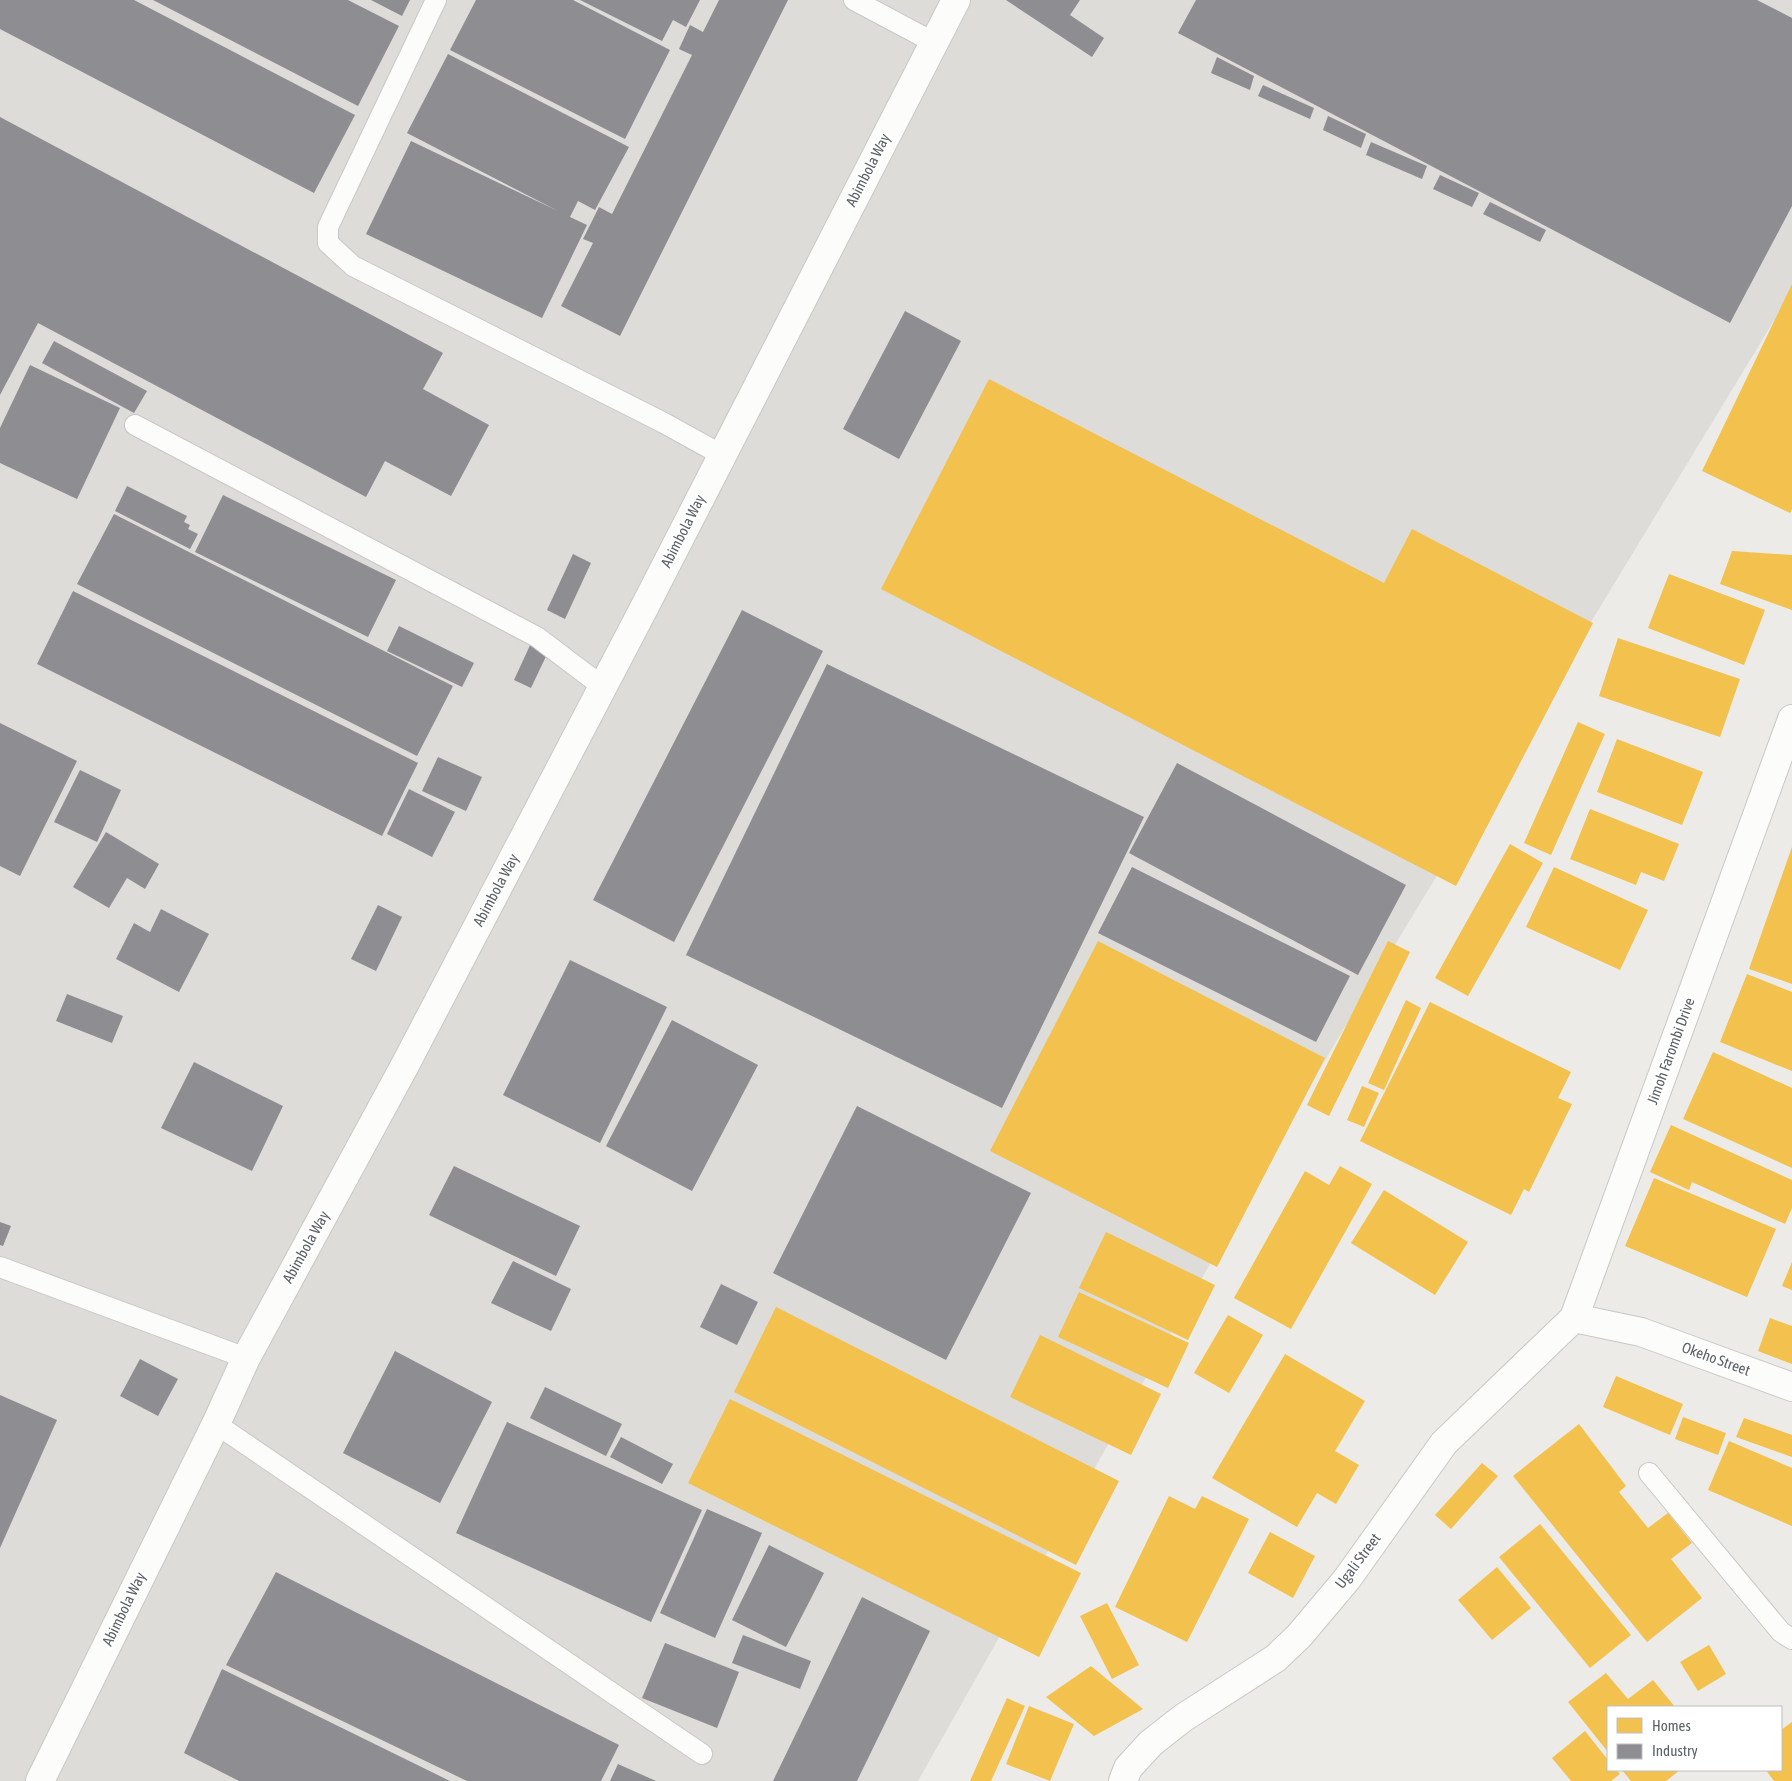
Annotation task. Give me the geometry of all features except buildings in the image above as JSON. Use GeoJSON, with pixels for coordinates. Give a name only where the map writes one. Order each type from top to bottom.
{"type":"FeatureCollection","features":[{"type":"Feature","properties":{"kind":"street","name":"Abimbola Way"},"geometry":{"type":"LineString","coordinates":[[40,1781],[216,1424],[246,1358],[404,1067],[603,687],[956,0]]}},
{"type":"Feature","properties":{"kind":"street","name":"Jimoh Farombi Drive"},"geometry":{"type":"LineString","coordinates":[[1574,1318],[1792,719]]}},
{"type":"Feature","properties":{"kind":"street","name":"Okeho Street"},"geometry":{"type":"LineString","coordinates":[[1574,1318],[1641,1332],[1792,1387]]}},
{"type":"Feature","properties":{"kind":"street","name":"Ugali Street"},"geometry":{"type":"LineString","coordinates":[[1123,1781],[1128,1768],[1151,1743],[1184,1718],[1276,1658],[1299,1636],[1347,1579],[1444,1443],[1574,1318]]}},
{"type":"Feature","properties":{"kind":"lane"},"geometry":{"type":"LineString","coordinates":[[436,0],[328,227],[328,243],[353,266],[664,423],[722,455]]}},
{"type":"Feature","properties":{"kind":"lane"},"geometry":{"type":"LineString","coordinates":[[854,0],[933,42]]}},
{"type":"Feature","properties":{"kind":"lane"},"geometry":{"type":"LineString","coordinates":[[134,425],[537,637],[603,687]]}},
{"type":"Feature","properties":{"kind":"lane"},"geometry":{"type":"LineString","coordinates":[[0,1267],[246,1358]]}},
{"type":"Feature","properties":{"kind":"lane"},"geometry":{"type":"LineString","coordinates":[[216,1424],[702,1754]]}},
{"type":"Feature","properties":{"kind":"lane"},"geometry":{"type":"LineString","coordinates":[[1650,1473],[1781,1632],[1792,1639]]}},
{"type":"Feature","properties":{"kind":"shaded area"},"geometry":{"type":"Polygon","coordinates":[[[0,0],[1792,0],[1792,291],[1328,1055],[918,1781],[0,1781],[0,0]]]}}]}
